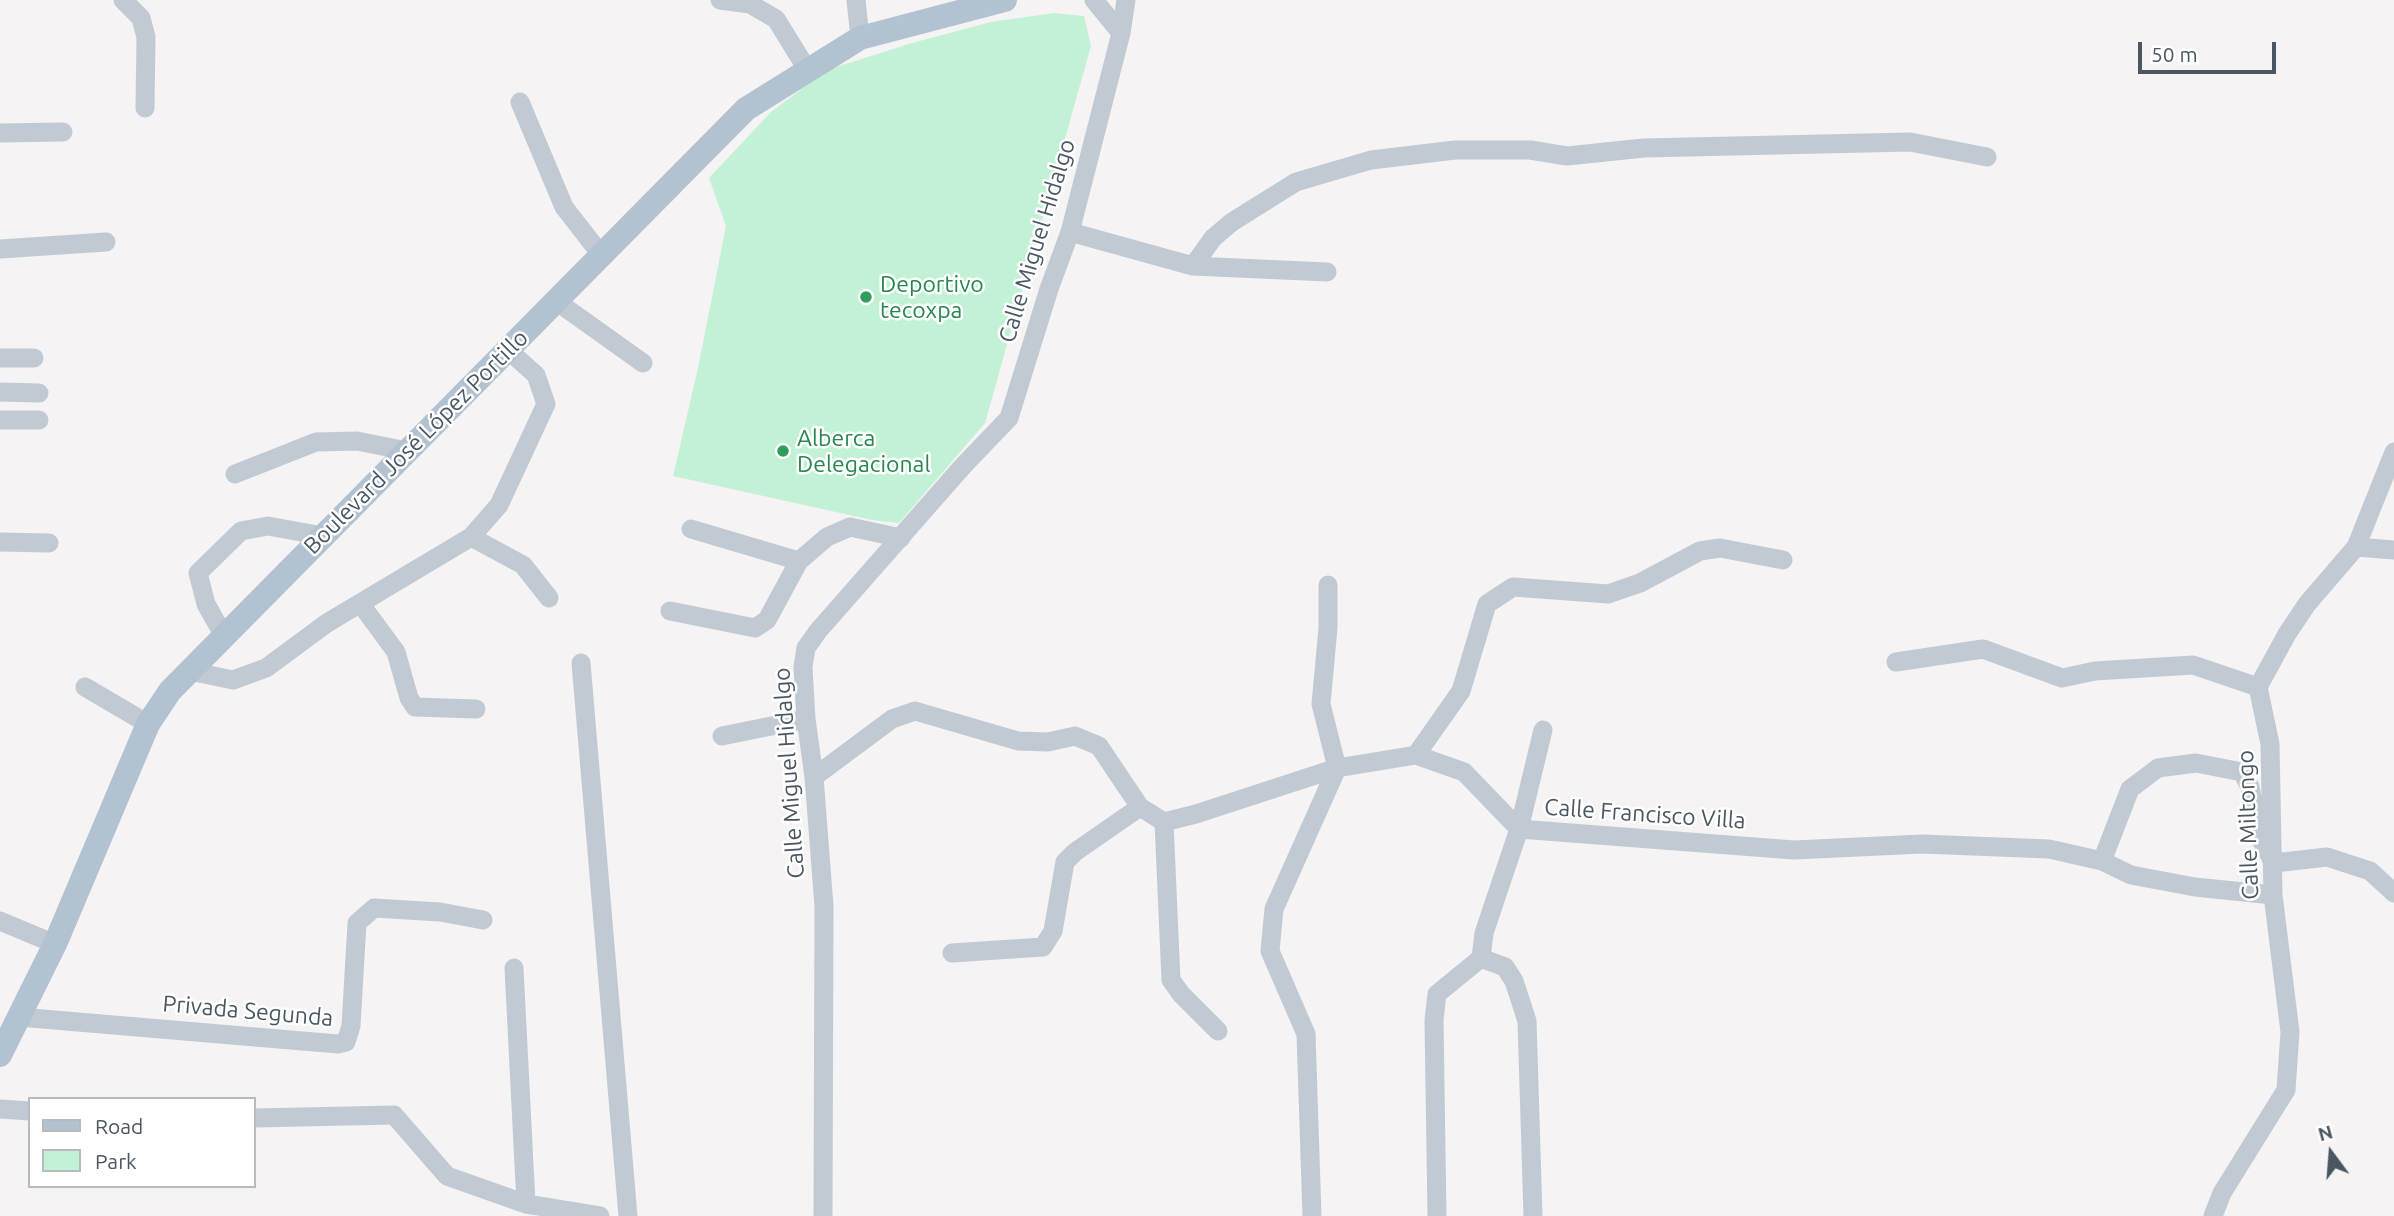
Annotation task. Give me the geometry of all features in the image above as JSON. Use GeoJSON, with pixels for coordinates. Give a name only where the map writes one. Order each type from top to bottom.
{"type":"FeatureCollection","features":[{"type":"Feature","properties":{"kind":"main road","name":"Boulevard José López Portillo"},"geometry":{"type":"LineString","coordinates":[[0,1055],[55,944],[148,724],[170,691],[746,109],[860,38],[1005,0]]}},
{"type":"Feature","properties":{"kind":"street"},"geometry":{"type":"LineString","coordinates":[[123,0],[141,18],[146,37],[145,108]]}},
{"type":"Feature","properties":{"kind":"street"},"geometry":{"type":"LineString","coordinates":[[720,0],[750,4],[776,19],[808,71]]}},
{"type":"Feature","properties":{"kind":"street"},"geometry":{"type":"LineString","coordinates":[[856,0],[860,38]]}},
{"type":"Feature","properties":{"kind":"street"},"geometry":{"type":"LineString","coordinates":[[1094,0],[1121,33]]}},
{"type":"Feature","properties":{"kind":"street","name":"Calle Miguel Hidalgo"},"geometry":{"type":"LineString","coordinates":[[823,1216],[824,906],[814,777],[806,719],[803,667],[806,648],[818,631],[1009,418],[1049,289],[1070,232],[1121,33],[1125,0]]}},
{"type":"Feature","properties":{"kind":"street"},"geometry":{"type":"LineString","coordinates":[[520,102],[564,207],[602,256]]}},
{"type":"Feature","properties":{"kind":"street"},"geometry":{"type":"LineString","coordinates":[[0,133],[63,132]]}},
{"type":"Feature","properties":{"kind":"street"},"geometry":{"type":"LineString","coordinates":[[1193,267],[1213,238],[1232,222],[1296,182],[1371,160],[1455,150],[1530,150],[1567,156],[1644,148],[1910,142],[1987,157]]}},
{"type":"Feature","properties":{"kind":"street"},"geometry":{"type":"LineString","coordinates":[[1070,232],[1193,267],[1327,272]]}},
{"type":"Feature","properties":{"kind":"street"},"geometry":{"type":"LineString","coordinates":[[0,249],[106,242]]}},
{"type":"Feature","properties":{"kind":"street"},"geometry":{"type":"LineString","coordinates":[[556,301],[643,362]]}},
{"type":"Feature","properties":{"kind":"street"},"geometry":{"type":"LineString","coordinates":[[190,671],[233,680],[266,668],[327,623],[471,537],[499,505],[546,404],[536,375],[508,350]]}},
{"type":"Feature","properties":{"kind":"street"},"geometry":{"type":"LineString","coordinates":[[0,358],[34,358]]}},
{"type":"Feature","properties":{"kind":"street"},"geometry":{"type":"LineString","coordinates":[[0,392],[39,393]]}},
{"type":"Feature","properties":{"kind":"street"},"geometry":{"type":"LineString","coordinates":[[0,419],[39,420]]}},
{"type":"Feature","properties":{"kind":"street"},"geometry":{"type":"LineString","coordinates":[[235,474],[316,442],[358,441],[408,451]]}},
{"type":"Feature","properties":{"kind":"street"},"geometry":{"type":"LineString","coordinates":[[1896,662],[1983,649],[2062,678],[2095,671],[2193,665],[2258,687],[2307,604],[2356,547],[2394,452]]}},
{"type":"Feature","properties":{"kind":"street"},"geometry":{"type":"LineString","coordinates":[[224,636],[206,604],[198,573],[241,531],[268,526],[323,536]]}},
{"type":"Feature","properties":{"kind":"street"},"geometry":{"type":"LineString","coordinates":[[670,611],[755,628],[767,621],[799,561],[827,537],[850,527],[901,538]]}},
{"type":"Feature","properties":{"kind":"street"},"geometry":{"type":"LineString","coordinates":[[691,529],[799,561]]}},
{"type":"Feature","properties":{"kind":"street"},"geometry":{"type":"LineString","coordinates":[[471,537],[523,565],[549,598]]}},
{"type":"Feature","properties":{"kind":"street"},"geometry":{"type":"LineString","coordinates":[[0,542],[49,543]]}},
{"type":"Feature","properties":{"kind":"street"},"geometry":{"type":"LineString","coordinates":[[2356,547],[2394,550]]}},
{"type":"Feature","properties":{"kind":"street"},"geometry":{"type":"LineString","coordinates":[[1416,755],[1461,691],[1488,604],[1513,587],[1608,594],[1640,583],[1700,551],[1720,548],[1783,560]]}},
{"type":"Feature","properties":{"kind":"street"},"geometry":{"type":"LineString","coordinates":[[1312,1216],[1307,1034],[1270,951],[1274,909],[1337,768],[1321,704],[1328,628],[1328,585]]}},
{"type":"Feature","properties":{"kind":"street"},"geometry":{"type":"LineString","coordinates":[[360,604],[396,652],[409,698],[415,707],[476,709]]}},
{"type":"Feature","properties":{"kind":"street"},"geometry":{"type":"LineString","coordinates":[[581,663],[628,1216]]}},
{"type":"Feature","properties":{"kind":"street"},"geometry":{"type":"LineString","coordinates":[[85,687],[148,724]]}},
{"type":"Feature","properties":{"kind":"street","name":"Calle Miltongo"},"geometry":{"type":"LineString","coordinates":[[2213,1216],[2222,1193],[2286,1090],[2290,1032],[2273,895],[2270,744],[2258,687]]}},
{"type":"Feature","properties":{"kind":"street"},"geometry":{"type":"LineString","coordinates":[[814,777],[892,719],[915,711],[1018,741],[1048,741],[1075,736],[1099,746],[1140,807],[1164,822],[1171,980],[1181,994],[1218,1031]]}},
{"type":"Feature","properties":{"kind":"street"},"geometry":{"type":"LineString","coordinates":[[722,736],[806,719]]}},
{"type":"Feature","properties":{"kind":"street"},"geometry":{"type":"LineString","coordinates":[[1437,1216],[1434,1020],[1437,994],[1480,958],[1484,933],[1519,829],[1543,730]]}},
{"type":"Feature","properties":{"kind":"street","name":"Calle Francisco Villa"},"geometry":{"type":"LineString","coordinates":[[1164,822],[1337,768],[1416,755],[1464,772],[1519,829],[1794,850],[1922,844],[2049,849],[2102,861],[2132,875],[2195,887],[2273,895]]}},
{"type":"Feature","properties":{"kind":"street"},"geometry":{"type":"LineString","coordinates":[[2102,861],[2130,789],[2158,768],[2196,763],[2242,772],[2250,787],[2260,838],[2274,863],[2327,857],[2370,871],[2394,892]]}},
{"type":"Feature","properties":{"kind":"street"},"geometry":{"type":"LineString","coordinates":[[952,954],[1043,947],[1053,931],[1065,862],[1075,852],[1140,807]]}},
{"type":"Feature","properties":{"kind":"street","name":"Privada Segunda"},"geometry":{"type":"LineString","coordinates":[[19,1017],[338,1044],[346,1042],[351,1026],[357,923],[374,908],[440,912],[483,920]]}},
{"type":"Feature","properties":{"kind":"street"},"geometry":{"type":"LineString","coordinates":[[0,921],[55,944]]}},
{"type":"Feature","properties":{"kind":"street"},"geometry":{"type":"LineString","coordinates":[[1480,958],[1505,967],[1514,981],[1527,1021],[1533,1216]]}},
{"type":"Feature","properties":{"kind":"street"},"geometry":{"type":"LineString","coordinates":[[514,968],[526,1204]]}},
{"type":"Feature","properties":{"kind":"street"},"geometry":{"type":"LineString","coordinates":[[0,1109],[28,1111]]}},
{"type":"Feature","properties":{"kind":"street"},"geometry":{"type":"LineString","coordinates":[[256,1118],[394,1115],[447,1176],[526,1204],[600,1216]]}},
{"type":"Feature","properties":{"kind":"green space","name":"Deportivo tecoxpa"},"geometry":{"type":"Polygon","coordinates":[[[1054,13],[1084,16],[1091,46],[985,423],[899,523],[872,520],[673,476],[726,226],[709,178],[771,112],[827,70],[991,22],[1054,13]]]}},
{"type":"Feature","properties":{"kind":"place","name":"Deportivo tecoxpa"},"geometry":{"type":"Point","coordinates":[866,297]}},
{"type":"Feature","properties":{"kind":"place","name":"Alberca Delegacional"},"geometry":{"type":"Point","coordinates":[783,451]}}]}
